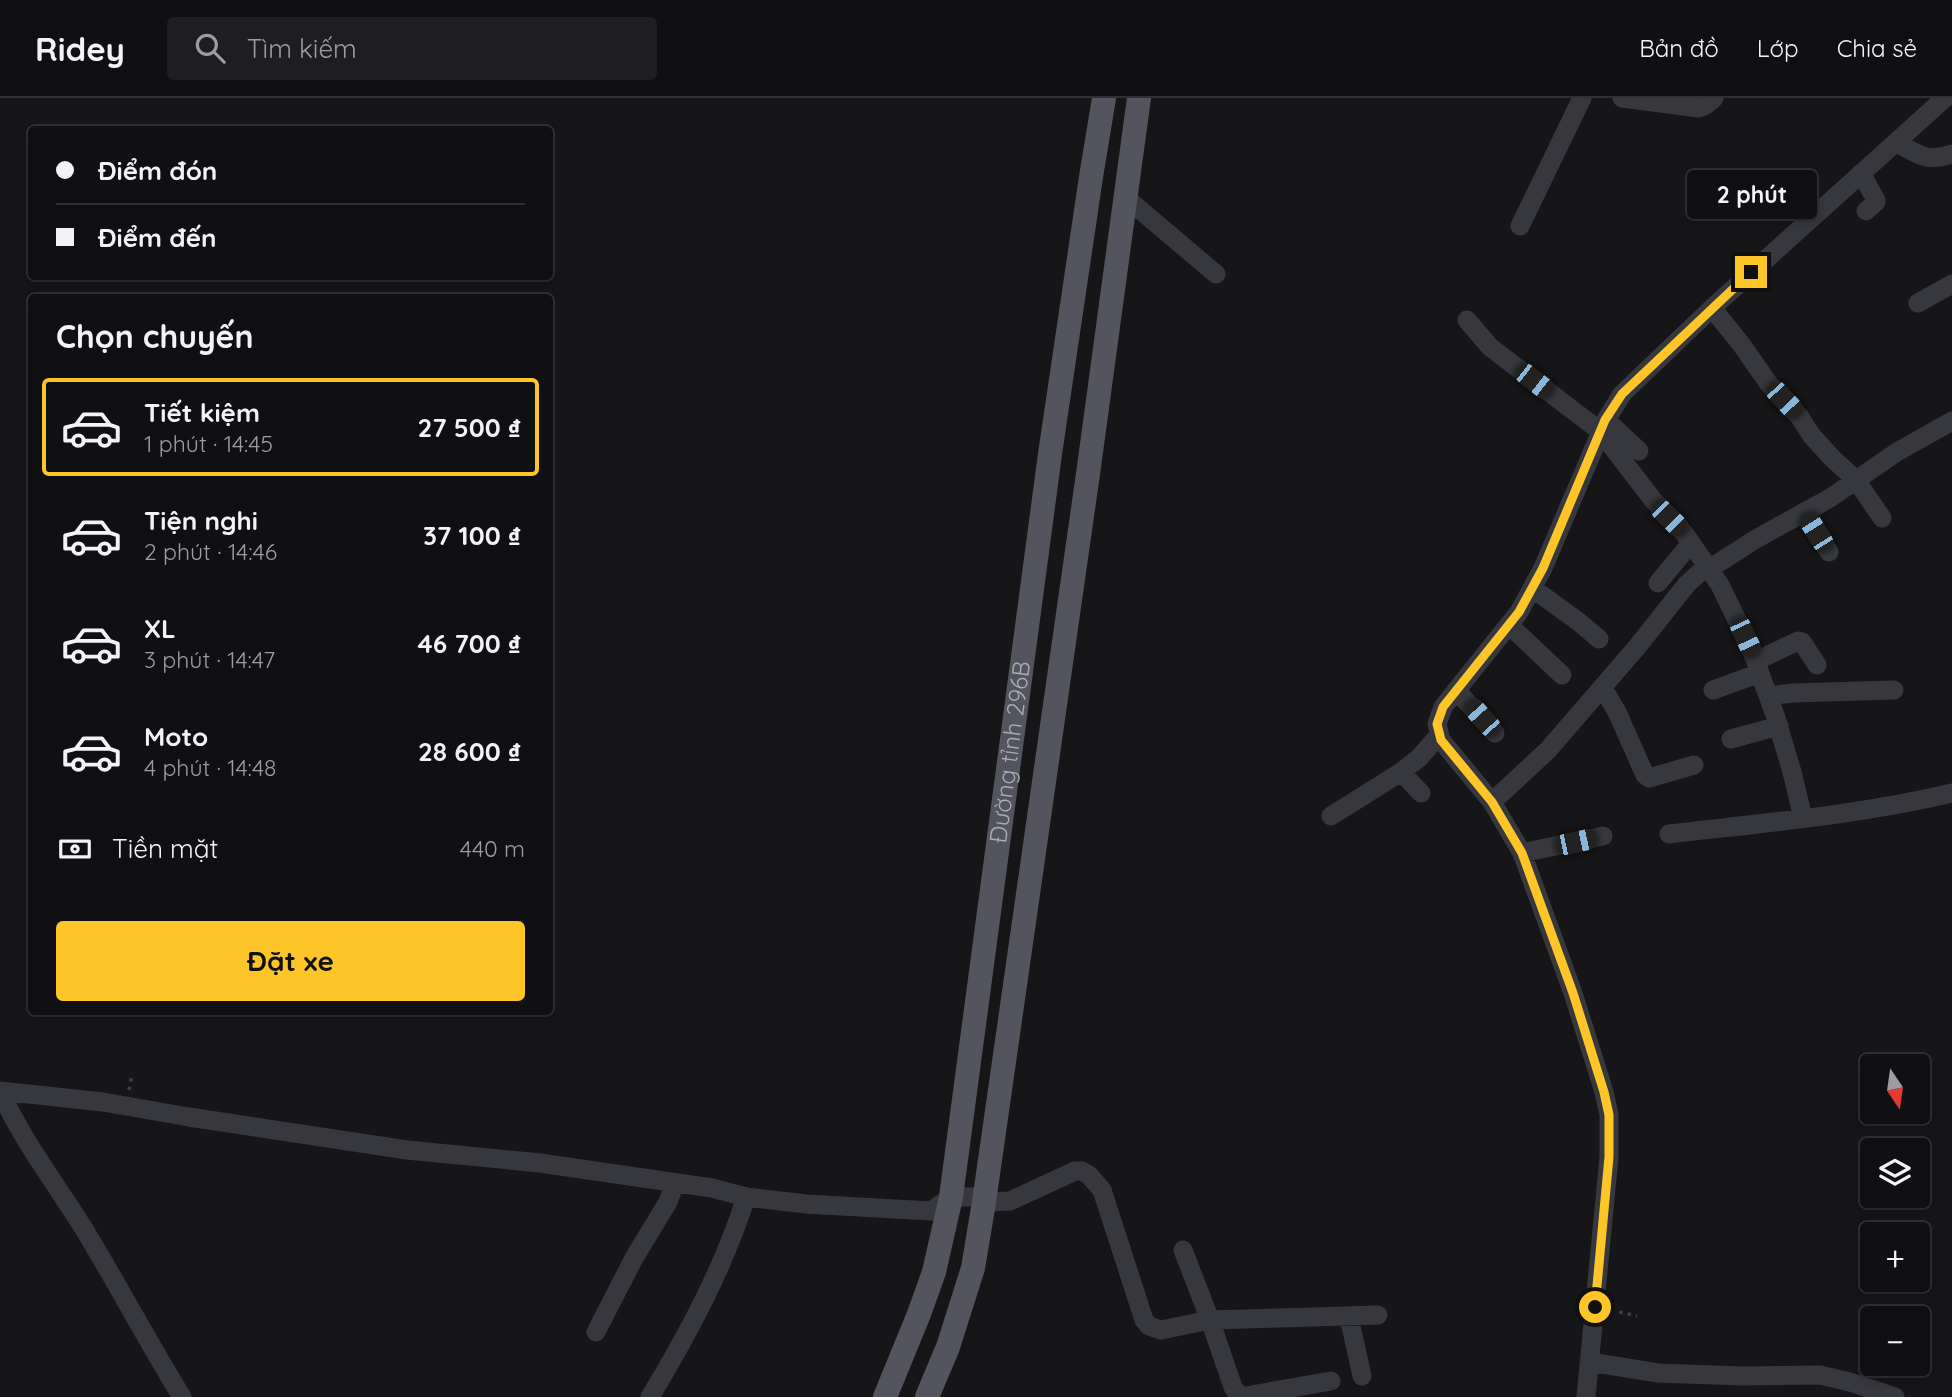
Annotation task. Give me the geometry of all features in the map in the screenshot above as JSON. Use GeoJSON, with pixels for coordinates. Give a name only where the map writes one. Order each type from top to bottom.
{"type":"FeatureCollection","features":[{"type":"Feature","properties":{"kind":"main road","name":"Đường tỉnh 296B"},"geometry":{"type":"LineString","coordinates":[[885,1397],[934,1272],[951,1196],[1050,454],[1104,98]]}},
{"type":"Feature","properties":{"kind":"main road","name":"Đường tỉnh 296B"},"geometry":{"type":"LineString","coordinates":[[927,1397],[965,1295],[984,1202],[1139,98]]}},
{"type":"Feature","properties":{"kind":"street"},"geometry":{"type":"LineString","coordinates":[[1520,226],[1582,98]]}},
{"type":"Feature","properties":{"kind":"street"},"geometry":{"type":"LineString","coordinates":[[1622,98],[1699,108],[1714,98]]}},
{"type":"Feature","properties":{"kind":"street"},"geometry":{"type":"LineString","coordinates":[[1586,1397],[1609,1157],[1609,1115],[1604,1092],[1573,993],[1522,853],[1492,802],[1441,740],[1437,724],[1443,707],[1519,612],[1567,515],[1603,426],[1622,394],[1712,308],[1945,98]]}},
{"type":"Feature","properties":{"kind":"street"},"geometry":{"type":"LineString","coordinates":[[1896,142],[1930,159],[1952,154]]}},
{"type":"Feature","properties":{"kind":"street"},"geometry":{"type":"LineString","coordinates":[[1861,173],[1876,200],[1866,211]]}},
{"type":"Feature","properties":{"kind":"street"},"geometry":{"type":"LineString","coordinates":[[1125,197],[1216,274]]}},
{"type":"Feature","properties":{"kind":"street"},"geometry":{"type":"LineString","coordinates":[[1919,303],[1952,284]]}},
{"type":"Feature","properties":{"kind":"street"},"geometry":{"type":"LineString","coordinates":[[1712,308],[1812,436],[1856,480],[1882,518]]}},
{"type":"Feature","properties":{"kind":"street"},"geometry":{"type":"LineString","coordinates":[[1467,320],[1490,347],[1639,451]]}},
{"type":"Feature","properties":{"kind":"street"},"geometry":{"type":"LineString","coordinates":[[1492,802],[1548,750],[1603,688],[1687,584],[1708,567],[1830,498],[1897,452],[1952,421]]}},
{"type":"Feature","properties":{"kind":"street"},"geometry":{"type":"LineString","coordinates":[[1603,426],[1646,492],[1691,543],[1708,567],[1739,623],[1779,726],[1803,818]]}},
{"type":"Feature","properties":{"kind":"street"},"geometry":{"type":"LineString","coordinates":[[1804,512],[1829,552]]}},
{"type":"Feature","properties":{"kind":"street"},"geometry":{"type":"LineString","coordinates":[[1658,583],[1691,543]]}},
{"type":"Feature","properties":{"kind":"street"},"geometry":{"type":"LineString","coordinates":[[1532,588],[1599,639]]}},
{"type":"Feature","properties":{"kind":"street"},"geometry":{"type":"LineString","coordinates":[[1508,625],[1562,675]]}},
{"type":"Feature","properties":{"kind":"street"},"geometry":{"type":"LineString","coordinates":[[1713,690],[1758,667],[1798,641],[1802,642],[1817,665]]}},
{"type":"Feature","properties":{"kind":"street"},"geometry":{"type":"LineString","coordinates":[[1603,688],[1617,712],[1645,775],[1649,778],[1657,777],[1694,765]]}},
{"type":"Feature","properties":{"kind":"street"},"geometry":{"type":"LineString","coordinates":[[1456,690],[1495,733]]}},
{"type":"Feature","properties":{"kind":"street"},"geometry":{"type":"LineString","coordinates":[[1768,696],[1894,690]]}},
{"type":"Feature","properties":{"kind":"street"},"geometry":{"type":"LineString","coordinates":[[1731,739],[1779,726]]}},
{"type":"Feature","properties":{"kind":"street"},"geometry":{"type":"LineString","coordinates":[[1331,816],[1401,772],[1419,758],[1439,735]]}},
{"type":"Feature","properties":{"kind":"street"},"geometry":{"type":"LineString","coordinates":[[1401,772],[1421,793]]}},
{"type":"Feature","properties":{"kind":"street"},"geometry":{"type":"LineString","coordinates":[[1668,834],[1913,803],[1952,793]]}},
{"type":"Feature","properties":{"kind":"street"},"geometry":{"type":"LineString","coordinates":[[1522,853],[1603,836]]}},
{"type":"Feature","properties":{"kind":"street"},"geometry":{"type":"LineString","coordinates":[[0,1091],[103,1102],[407,1150],[540,1163],[712,1188],[746,1197],[830,1206],[931,1211],[951,1196],[973,1197],[984,1202],[1010,1201],[1074,1171],[1082,1171],[1102,1190],[1144,1320],[1149,1326],[1161,1330],[1210,1320],[1378,1315]]}},
{"type":"Feature","properties":{"kind":"street"},"geometry":{"type":"LineString","coordinates":[[0,1091],[13,1119],[113,1277],[182,1397]]}},
{"type":"Feature","properties":{"kind":"street"},"geometry":{"type":"LineString","coordinates":[[596,1332],[634,1258],[668,1202],[675,1183]]}},
{"type":"Feature","properties":{"kind":"street"},"geometry":{"type":"LineString","coordinates":[[650,1397],[695,1318],[735,1230],[746,1197]]}},
{"type":"Feature","properties":{"kind":"street"},"geometry":{"type":"LineString","coordinates":[[1183,1250],[1233,1387],[1239,1396],[1331,1381]]}},
{"type":"Feature","properties":{"kind":"street"},"geometry":{"type":"LineString","coordinates":[[1349,1317],[1362,1376]]}},
{"type":"Feature","properties":{"kind":"street"},"geometry":{"type":"LineString","coordinates":[[1590,1362],[1658,1373],[1820,1375],[1895,1397]]}},
{"type":"Feature","properties":{"kind":"path"},"geometry":{"type":"LineString","coordinates":[[1595,1307],[1637,1316]]}},
{"type":"Feature","properties":{"kind":"route"},"geometry":{"type":"LineString","coordinates":[[1595,1307],[1610,1133],[1609,1115],[1597,1066],[1522,853],[1492,802],[1441,740],[1437,724],[1443,707],[1519,612],[1567,515],[1605,420],[1622,394],[1751,272]]}}]}
